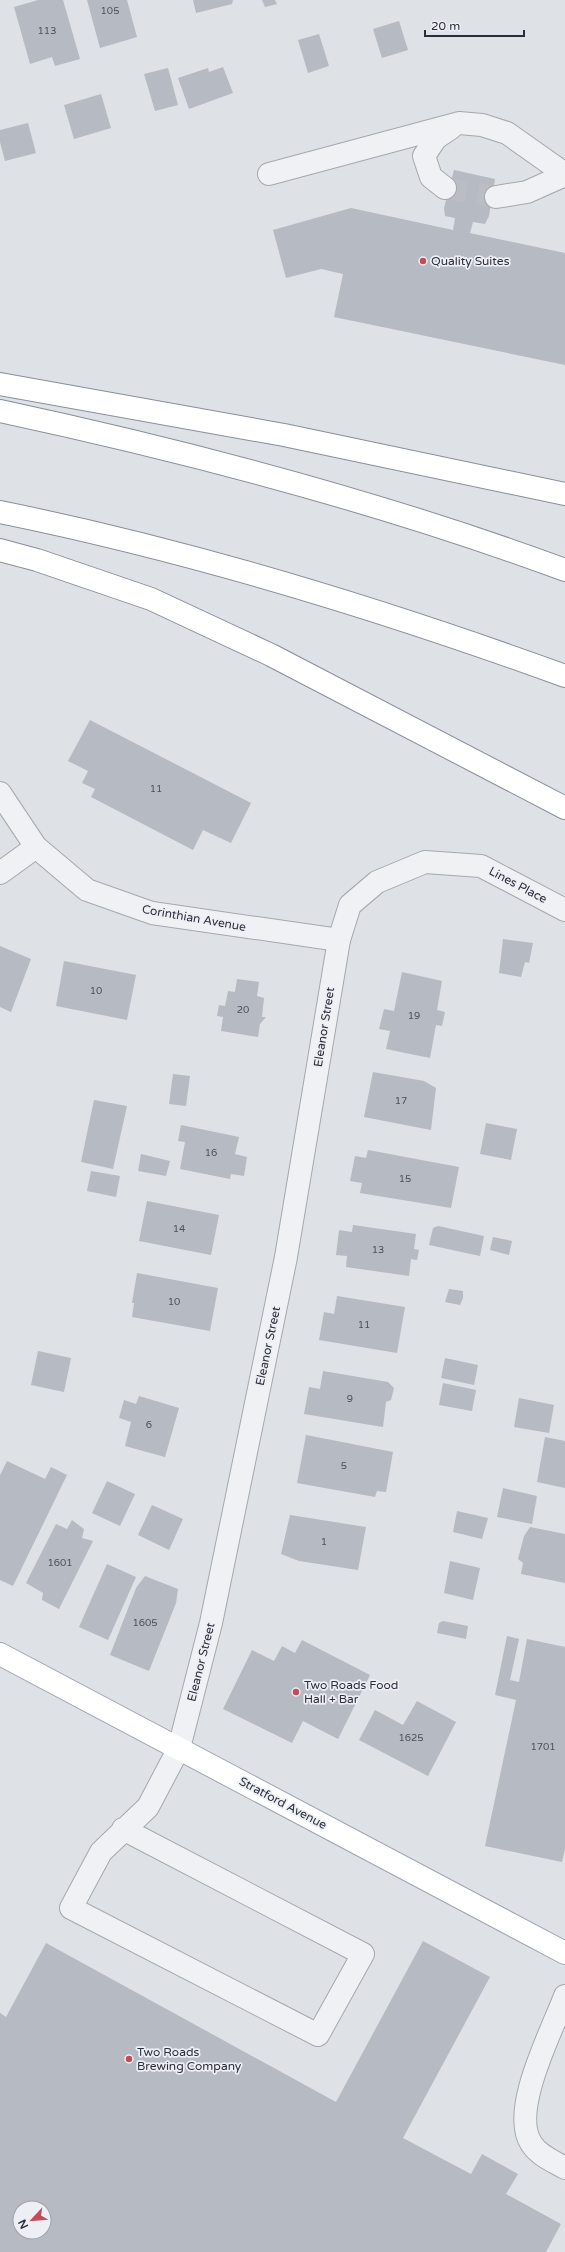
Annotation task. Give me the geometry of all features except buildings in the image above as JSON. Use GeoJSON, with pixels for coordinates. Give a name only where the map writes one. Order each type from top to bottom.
{"type":"FeatureCollection","features":[{"type":"Feature","properties":{"kind":"main road"},"geometry":{"type":"LineString","coordinates":[[0,384],[284,435],[565,494]]}},
{"type":"Feature","properties":{"kind":"main road"},"geometry":{"type":"LineString","coordinates":[[0,410],[164,449],[305,485],[425,522],[565,570]]}},
{"type":"Feature","properties":{"kind":"main road"},"geometry":{"type":"LineString","coordinates":[[0,512],[134,543],[256,575],[398,619],[565,676]]}},
{"type":"Feature","properties":{"kind":"main road"},"geometry":{"type":"LineString","coordinates":[[0,550],[37,560],[151,599],[271,655],[565,808]]}},
{"type":"Feature","properties":{"kind":"main road","name":"Stratford Avenue"},"geometry":{"type":"LineString","coordinates":[[0,1654],[565,1953]]}},
{"type":"Feature","properties":{"kind":"street"},"geometry":{"type":"LineString","coordinates":[[445,188],[431,177],[424,156],[436,138],[459,123]]}},
{"type":"Feature","properties":{"kind":"street"},"geometry":{"type":"LineString","coordinates":[[269,174],[459,123],[482,125],[507,133],[565,175],[527,192],[496,197]]}},
{"type":"Feature","properties":{"kind":"street","name":"Corinthian Avenue"},"geometry":{"type":"LineString","coordinates":[[0,792],[36,847],[86,890],[152,913],[339,940]]}},
{"type":"Feature","properties":{"kind":"street"},"geometry":{"type":"LineString","coordinates":[[0,873],[36,847]]}},
{"type":"Feature","properties":{"kind":"street","name":"Lines Place"},"geometry":{"type":"LineString","coordinates":[[339,940],[350,905],[377,882],[425,862],[482,866],[565,910]]}},
{"type":"Feature","properties":{"kind":"street","name":"Eleanor Street"},"geometry":{"type":"LineString","coordinates":[[123,1829],[363,1954],[318,2035],[71,1908],[101,1852],[123,1829],[148,1807],[179,1748],[210,1623],[286,1257],[339,940]]}},
{"type":"Feature","properties":{"kind":"street"},"geometry":{"type":"LineString","coordinates":[[565,1996],[532,2080],[524,2121],[530,2143],[538,2152],[565,2168]]}},
{"type":"Feature","properties":{"kind":"tunnel"},"geometry":{"type":"LineString","coordinates":[[445,188],[496,197]]}},
{"type":"Feature","properties":{"kind":"place","name":"Quality Suites"},"geometry":{"type":"Point","coordinates":[423,261]}},
{"type":"Feature","properties":{"kind":"place","name":"Two Roads Food Hall + Bar"},"geometry":{"type":"Point","coordinates":[296,1692]}},
{"type":"Feature","properties":{"kind":"place","name":"Two Roads Brewing Company"},"geometry":{"type":"Point","coordinates":[129,2059]}}]}
